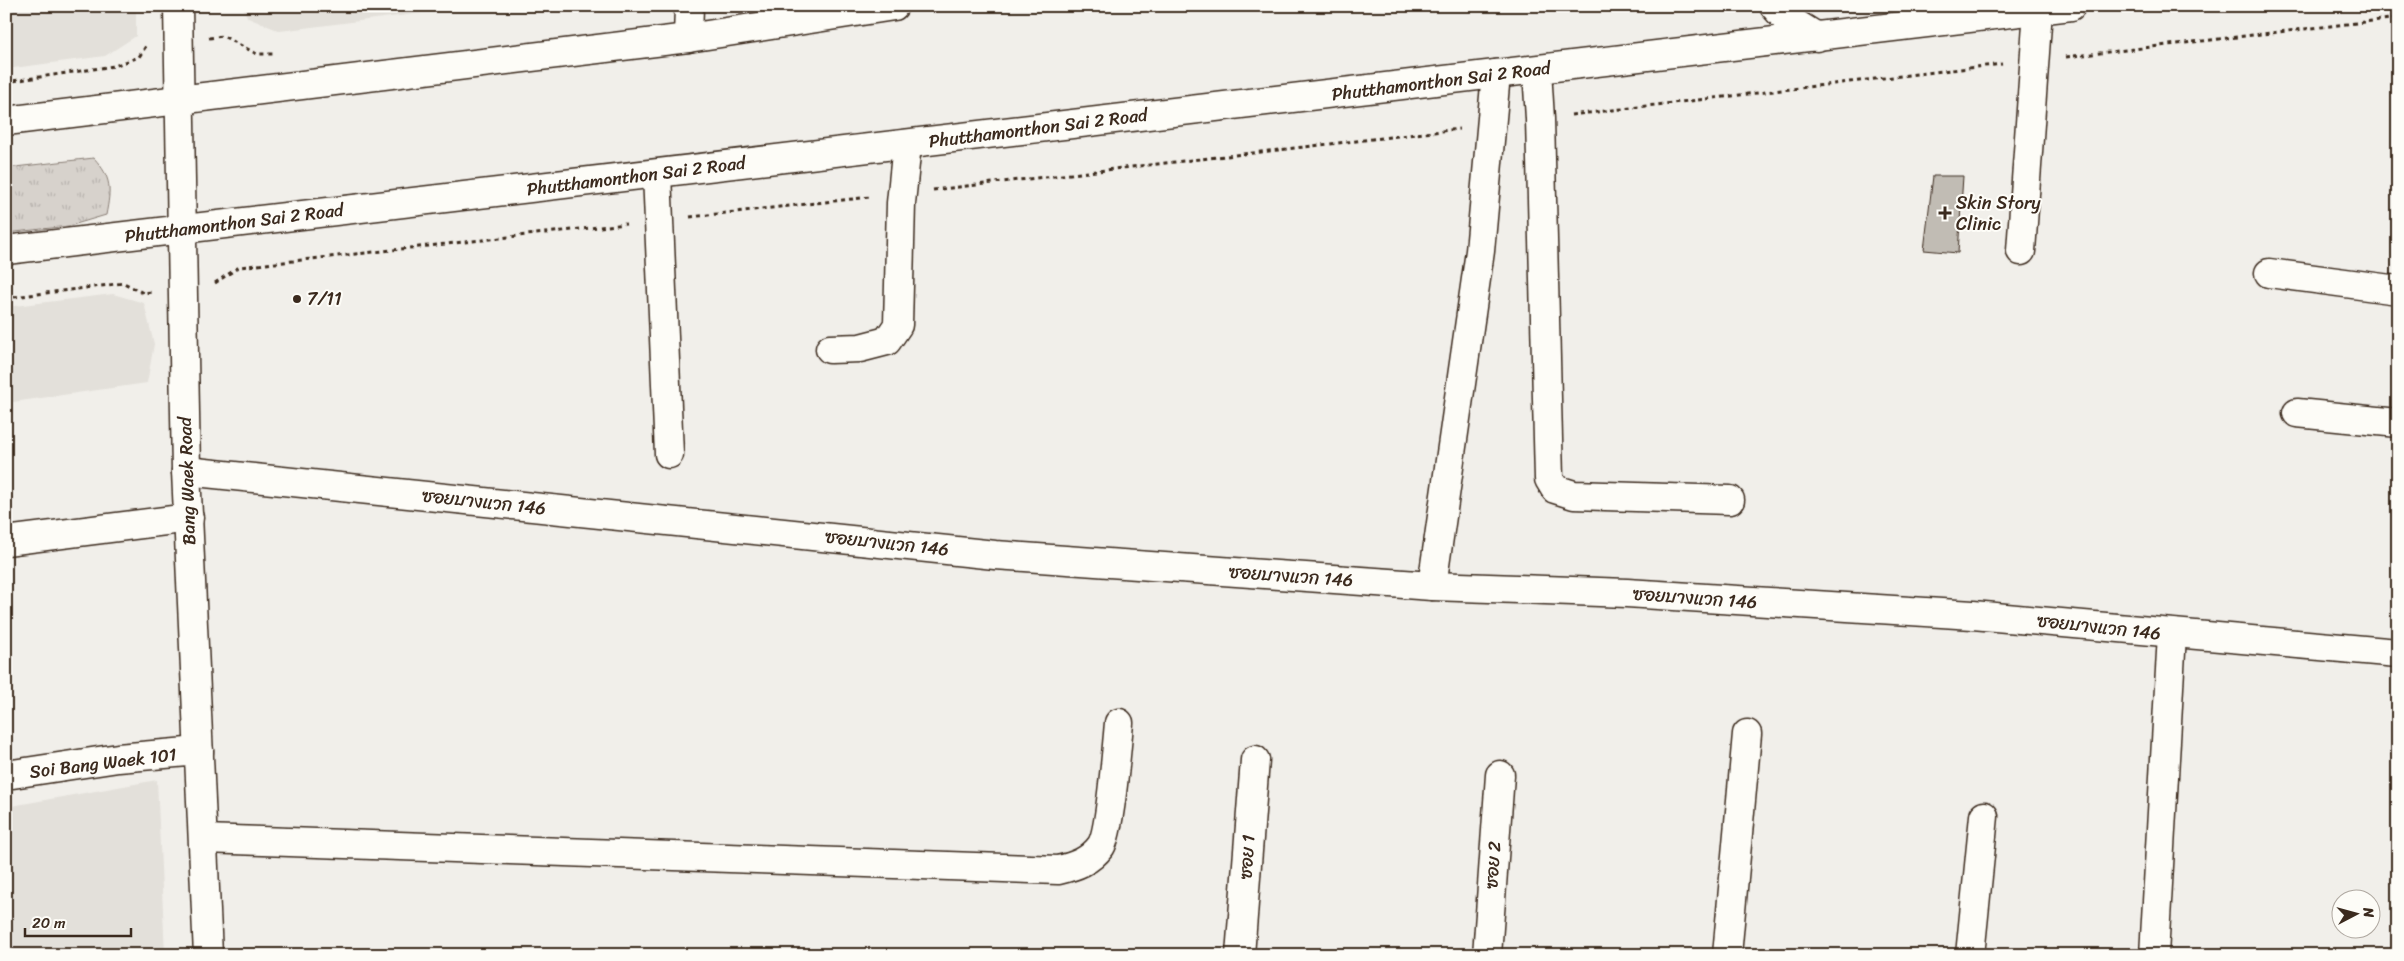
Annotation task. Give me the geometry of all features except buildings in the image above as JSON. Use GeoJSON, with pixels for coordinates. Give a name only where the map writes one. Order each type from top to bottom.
{"type":"FeatureCollection","features":[{"type":"Feature","properties":{"kind":"street","name":"Bang Waek Road"},"geometry":{"type":"LineString","coordinates":[[178,6],[186,471],[208,955]]}},
{"type":"Feature","properties":{"kind":"street"},"geometry":{"type":"LineString","coordinates":[[688,38],[689,6]]}},
{"type":"Feature","properties":{"kind":"street"},"geometry":{"type":"LineString","coordinates":[[6,121],[688,38],[894,6]]}},
{"type":"Feature","properties":{"kind":"street"},"geometry":{"type":"LineString","coordinates":[[1774,6],[1784,16],[1817,37]]}},
{"type":"Feature","properties":{"kind":"street","name":"Phutthamonthon Sai 2 Road"},"geometry":{"type":"LineString","coordinates":[[6,250],[2071,6]]}},
{"type":"Feature","properties":{"kind":"street"},"geometry":{"type":"LineString","coordinates":[[2022,251],[2038,10]]}},
{"type":"Feature","properties":{"kind":"street"},"geometry":{"type":"LineString","coordinates":[[1537,70],[1540,119],[1549,479],[1555,490],[1574,495],[1730,500]]}},
{"type":"Feature","properties":{"kind":"street"},"geometry":{"type":"LineString","coordinates":[[1432,586],[1480,251],[1496,74]]}},
{"type":"Feature","properties":{"kind":"street"},"geometry":{"type":"LineString","coordinates":[[830,349],[860,348],[887,341],[898,325],[902,193],[907,144]]}},
{"type":"Feature","properties":{"kind":"street"},"geometry":{"type":"LineString","coordinates":[[657,174],[669,454]]}},
{"type":"Feature","properties":{"kind":"street"},"geometry":{"type":"LineString","coordinates":[[2270,273],[2398,290]]}},
{"type":"Feature","properties":{"kind":"street"},"geometry":{"type":"LineString","coordinates":[[2297,413],[2398,423]]}},
{"type":"Feature","properties":{"kind":"street","name":"ซอยบางแวก 146"},"geometry":{"type":"LineString","coordinates":[[186,471],[996,555],[1432,586],[1627,593],[1973,615],[2398,653]]}},
{"type":"Feature","properties":{"kind":"street"},"geometry":{"type":"LineString","coordinates":[[6,541],[189,518]]}},
{"type":"Feature","properties":{"kind":"street"},"geometry":{"type":"LineString","coordinates":[[2154,955],[2172,634]]}},
{"type":"Feature","properties":{"kind":"street"},"geometry":{"type":"LineString","coordinates":[[204,840],[1058,870],[1082,864],[1102,845],[1108,819],[1120,723]]}},
{"type":"Feature","properties":{"kind":"street"},"geometry":{"type":"LineString","coordinates":[[1727,955],[1747,734]]}},
{"type":"Feature","properties":{"kind":"street","name":"Soi Bang Waek 101"},"geometry":{"type":"LineString","coordinates":[[6,776],[118,758],[199,751]]}},
{"type":"Feature","properties":{"kind":"street","name":"ซอย 1"},"geometry":{"type":"LineString","coordinates":[[1240,955],[1255,760]]}},
{"type":"Feature","properties":{"kind":"street","name":"ซอย 2"},"geometry":{"type":"LineString","coordinates":[[1487,955],[1500,775]]}},
{"type":"Feature","properties":{"kind":"street"},"geometry":{"type":"LineString","coordinates":[[1970,955],[1984,816]]}},
{"type":"Feature","properties":{"kind":"path"},"geometry":{"type":"LineString","coordinates":[[1540,119],[2398,18]]}},
{"type":"Feature","properties":{"kind":"path"},"geometry":{"type":"LineString","coordinates":[[6,82],[114,66],[139,57],[144,46]]}},
{"type":"Feature","properties":{"kind":"path"},"geometry":{"type":"LineString","coordinates":[[216,283],[239,267],[1492,125]]}},
{"type":"Feature","properties":{"kind":"path"},"geometry":{"type":"LineString","coordinates":[[6,298],[124,283],[143,293]]}},
{"type":"Feature","properties":{"kind":"shaded area"},"geometry":{"type":"Polygon","coordinates":[[[6,6],[136,6],[136,36],[105,56],[6,69],[6,6]]]}},
{"type":"Feature","properties":{"kind":"shaded area"},"geometry":{"type":"Polygon","coordinates":[[[242,6],[478,6],[280,31],[248,18],[242,6]]]}},
{"type":"Feature","properties":{"kind":"shaded area"},"geometry":{"type":"Polygon","coordinates":[[[113,294],[144,303],[154,344],[147,383],[6,403],[6,307],[113,294]]]}},
{"type":"Feature","properties":{"kind":"shaded area"},"geometry":{"type":"Polygon","coordinates":[[[157,780],[165,955],[6,955],[6,807],[157,780]]]}},
{"type":"Feature","properties":{"kind":"green space"},"geometry":{"type":"Polygon","coordinates":[[[94,158],[100,165],[109,184],[106,215],[69,226],[6,233],[6,168],[94,158]]]}},
{"type":"Feature","properties":{"kind":"place","name":"Skin Story Clinic"},"geometry":{"type":"Point","coordinates":[1945,213]}},
{"type":"Feature","properties":{"kind":"place","name":"7/11"},"geometry":{"type":"Point","coordinates":[297,299]}}]}
